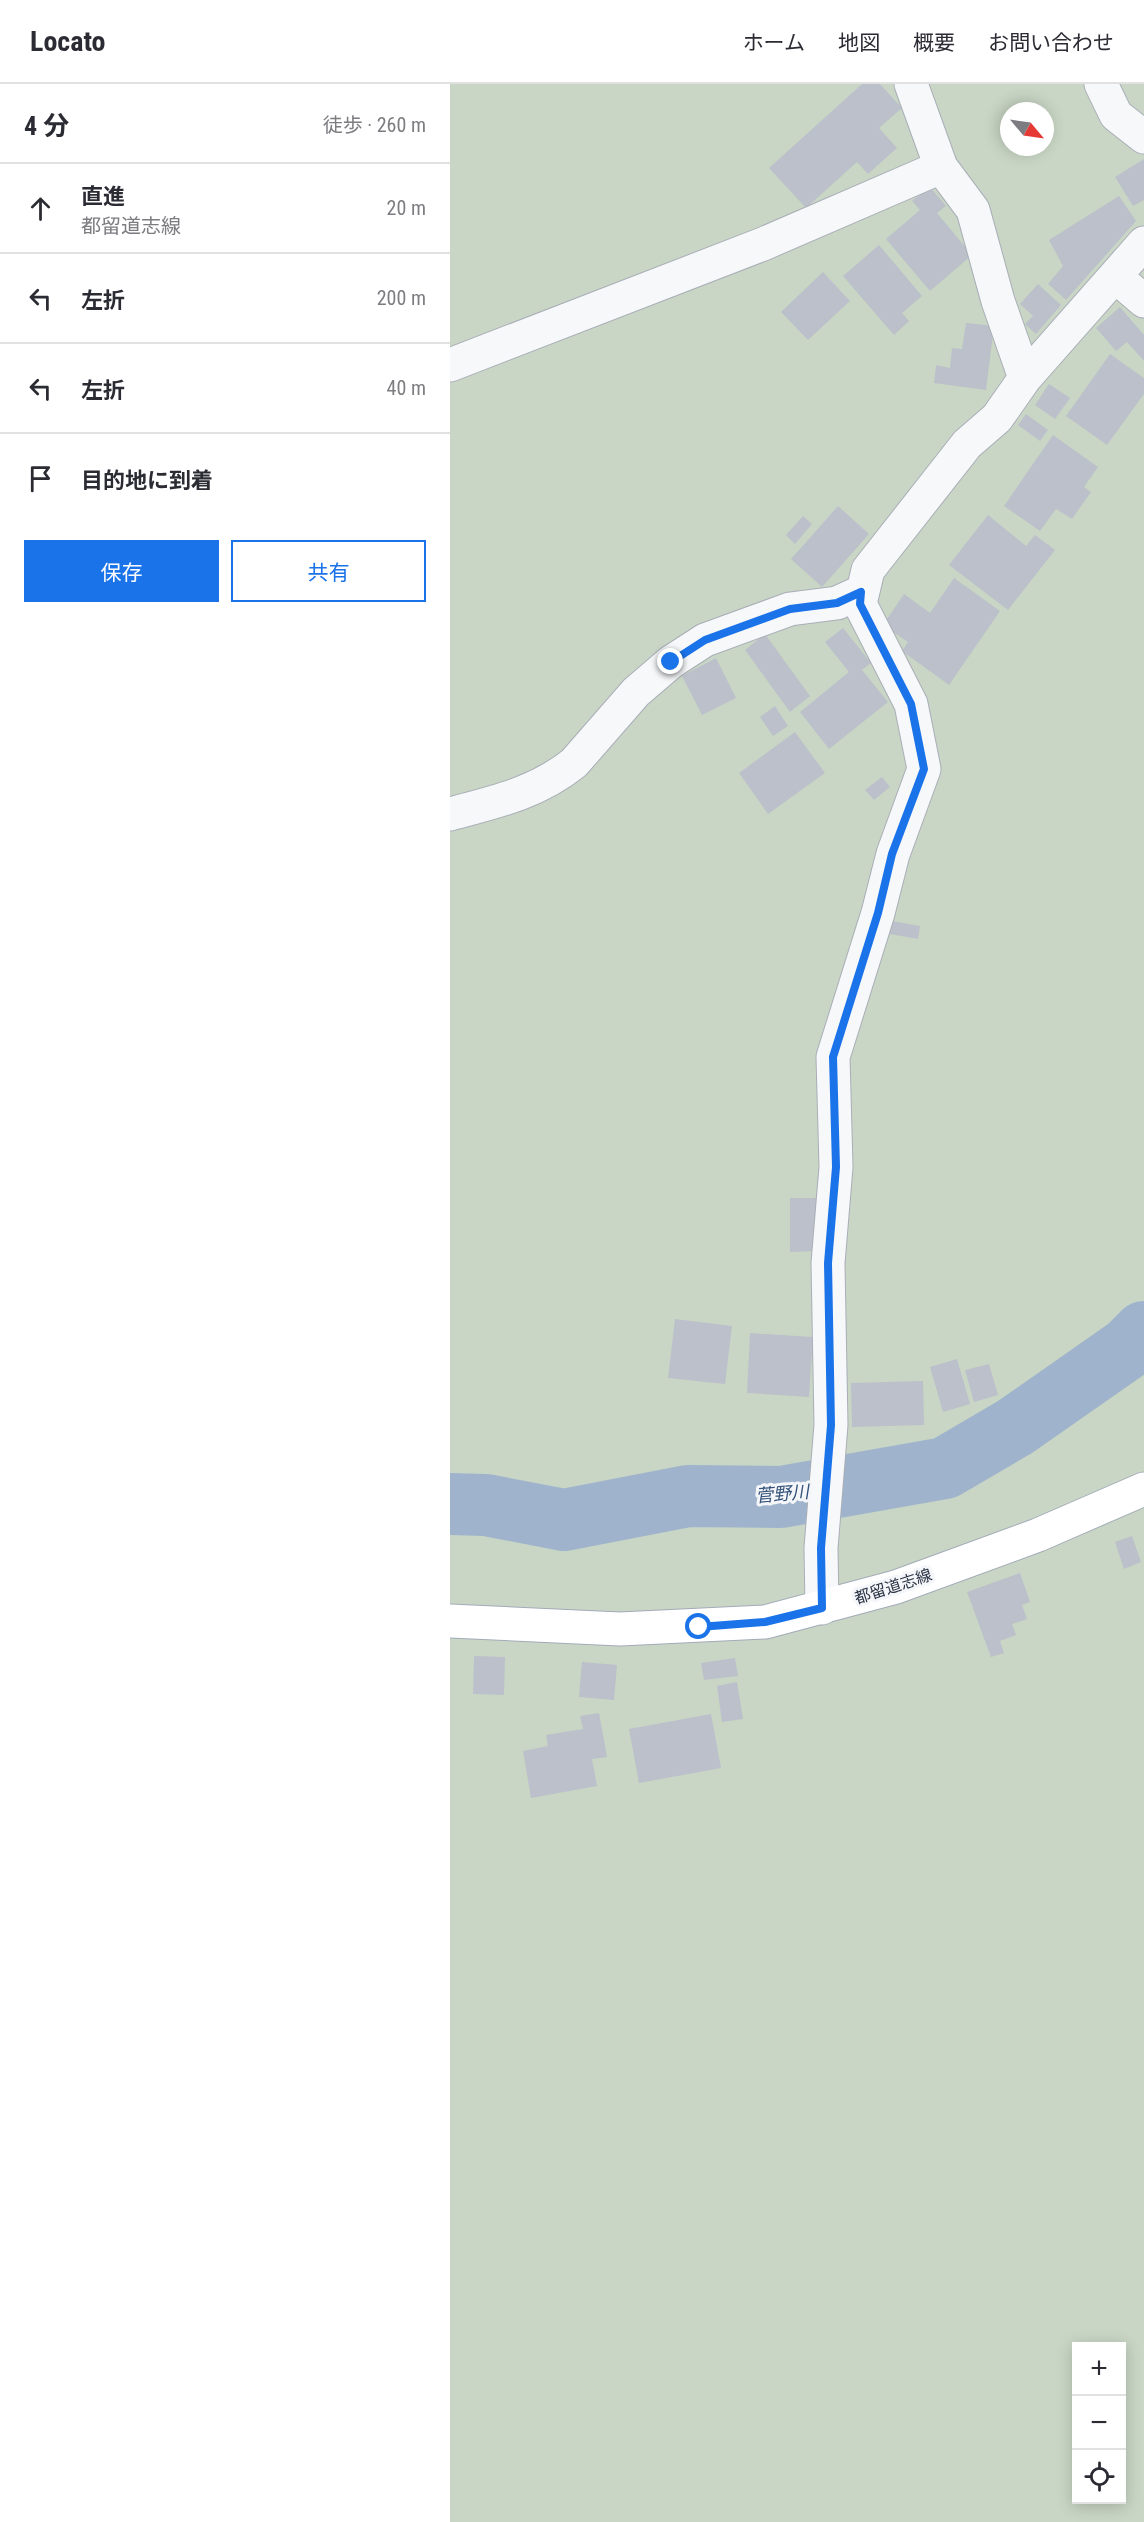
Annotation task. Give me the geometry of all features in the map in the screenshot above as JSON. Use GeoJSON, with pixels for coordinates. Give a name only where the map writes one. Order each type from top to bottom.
{"type":"FeatureCollection","features":[{"type":"Feature","properties":{"kind":"main road","name":"都留道志線"},"geometry":{"type":"LineString","coordinates":[[450,1621],[620,1629],[699,1627],[765,1622],[896,1587],[1038,1534],[1144,1489]]}},
{"type":"Feature","properties":{"kind":"street"},"geometry":{"type":"LineString","coordinates":[[911,84],[941,167],[973,210],[998,301],[1025,378]]}},
{"type":"Feature","properties":{"kind":"street"},"geometry":{"type":"LineString","coordinates":[[1101,84],[1116,115],[1144,137]]}},
{"type":"Feature","properties":{"kind":"street"},"geometry":{"type":"LineString","coordinates":[[450,364],[763,244],[941,167]]}},
{"type":"Feature","properties":{"kind":"street"},"geometry":{"type":"LineString","coordinates":[[822,1608],[821,1548],[831,1425],[828,1263],[836,1167],[833,1057],[878,913],[892,854],[924,769],[911,704],[860,604],[861,592],[868,570],[967,444],[997,418],[1025,378],[1144,243]]}},
{"type":"Feature","properties":{"kind":"street"},"geometry":{"type":"LineString","coordinates":[[1116,277],[1144,301]]}},
{"type":"Feature","properties":{"kind":"street"},"geometry":{"type":"LineString","coordinates":[[450,814],[522,794],[561,774],[574,763],[650,680],[671,662],[705,640],[790,609],[837,603],[861,592]]}},
{"type":"Feature","properties":{"kind":"green space"},"geometry":{"type":"Polygon","coordinates":[[[450,84],[1144,84],[1144,2522],[450,2522],[450,84]]]}},
{"type":"Feature","properties":{"kind":"building"},"geometry":{"type":"Polygon","coordinates":[[[862,84],[880,84],[902,108],[879,128],[897,148],[868,174],[857,162],[806,208],[769,168],[862,84]]]}},
{"type":"Feature","properties":{"kind":"building"},"geometry":{"type":"Polygon","coordinates":[[[1144,159],[1144,200],[1133,206],[1115,177],[1144,159]]]}},
{"type":"Feature","properties":{"kind":"building"},"geometry":{"type":"Polygon","coordinates":[[[930,187],[946,206],[937,213],[972,255],[930,291],[886,239],[920,210],[912,201],[930,187]]]}},
{"type":"Feature","properties":{"kind":"building"},"geometry":{"type":"Polygon","coordinates":[[[1119,196],[1136,221],[1066,300],[1048,284],[1063,266],[1049,240],[1119,196]]]}},
{"type":"Feature","properties":{"kind":"building"},"geometry":{"type":"Polygon","coordinates":[[[879,245],[922,296],[902,313],[909,321],[894,335],[843,276],[879,245]]]}},
{"type":"Feature","properties":{"kind":"building"},"geometry":{"type":"Polygon","coordinates":[[[823,272],[850,301],[808,340],[781,312],[823,272]]]}},
{"type":"Feature","properties":{"kind":"building"},"geometry":{"type":"Polygon","coordinates":[[[1038,284],[1061,305],[1036,334],[1025,324],[1033,316],[1020,304],[1038,284]]]}},
{"type":"Feature","properties":{"kind":"building"},"geometry":{"type":"Polygon","coordinates":[[[1120,307],[1144,335],[1144,361],[1127,342],[1116,351],[1096,328],[1120,307]]]}},
{"type":"Feature","properties":{"kind":"building"},"geometry":{"type":"Polygon","coordinates":[[[966,323],[994,326],[986,390],[934,383],[936,365],[950,368],[952,348],[962,349],[966,323]]]}},
{"type":"Feature","properties":{"kind":"building"},"geometry":{"type":"Polygon","coordinates":[[[1110,354],[1144,378],[1144,394],[1107,445],[1066,416],[1110,354]]]}},
{"type":"Feature","properties":{"kind":"building"},"geometry":{"type":"Polygon","coordinates":[[[1049,384],[1070,398],[1055,419],[1035,405],[1049,384]]]}},
{"type":"Feature","properties":{"kind":"building"},"geometry":{"type":"Polygon","coordinates":[[[1026,414],[1048,430],[1040,441],[1018,425],[1026,414]]]}},
{"type":"Feature","properties":{"kind":"building"},"geometry":{"type":"Polygon","coordinates":[[[1053,435],[1098,467],[1084,487],[1091,492],[1072,519],[1056,509],[1040,531],[1004,506],[1053,435]]]}},
{"type":"Feature","properties":{"kind":"building"},"geometry":{"type":"Polygon","coordinates":[[[838,506],[869,534],[822,587],[791,559],[838,506]]]}},
{"type":"Feature","properties":{"kind":"building"},"geometry":{"type":"Polygon","coordinates":[[[988,515],[1026,546],[1035,535],[1055,550],[1008,610],[949,565],[988,515]]]}},
{"type":"Feature","properties":{"kind":"building"},"geometry":{"type":"Polygon","coordinates":[[[803,516],[812,524],[795,544],[786,535],[803,516]]]}},
{"type":"Feature","properties":{"kind":"building"},"geometry":{"type":"Polygon","coordinates":[[[954,578],[1000,611],[949,685],[902,651],[908,642],[883,625],[904,594],[930,613],[954,578]]]}},
{"type":"Feature","properties":{"kind":"building"},"geometry":{"type":"Polygon","coordinates":[[[843,628],[871,663],[862,670],[888,702],[829,749],[800,712],[849,672],[825,642],[843,628]]]}},
{"type":"Feature","properties":{"kind":"building"},"geometry":{"type":"Polygon","coordinates":[[[765,634],[810,696],[790,712],[745,650],[765,634]]]}},
{"type":"Feature","properties":{"kind":"building"},"geometry":{"type":"Polygon","coordinates":[[[716,658],[736,698],[702,715],[682,676],[716,658]]]}},
{"type":"Feature","properties":{"kind":"building"},"geometry":{"type":"Polygon","coordinates":[[[775,706],[788,726],[773,736],[760,717],[775,706]]]}},
{"type":"Feature","properties":{"kind":"building"},"geometry":{"type":"Polygon","coordinates":[[[795,732],[825,773],[768,814],[739,773],[795,732]]]}},
{"type":"Feature","properties":{"kind":"building"},"geometry":{"type":"Polygon","coordinates":[[[882,777],[890,787],[874,800],[865,790],[882,777]]]}},
{"type":"Feature","properties":{"kind":"building"},"geometry":{"type":"Polygon","coordinates":[[[892,921],[920,926],[918,939],[890,934],[892,921]]]}},
{"type":"Feature","properties":{"kind":"building"},"geometry":{"type":"Polygon","coordinates":[[[790,1198],[817,1198],[817,1251],[790,1252],[790,1198]]]}},
{"type":"Feature","properties":{"kind":"building"},"geometry":{"type":"Polygon","coordinates":[[[675,1319],[732,1326],[725,1384],[668,1378],[675,1319]]]}},
{"type":"Feature","properties":{"kind":"building"},"geometry":{"type":"Polygon","coordinates":[[[750,1333],[813,1337],[809,1397],[747,1393],[750,1333]]]}},
{"type":"Feature","properties":{"kind":"building"},"geometry":{"type":"Polygon","coordinates":[[[957,1359],[970,1404],[943,1412],[930,1367],[957,1359]]]}},
{"type":"Feature","properties":{"kind":"building"},"geometry":{"type":"Polygon","coordinates":[[[989,1364],[998,1395],[974,1402],[965,1370],[989,1364]]]}},
{"type":"Feature","properties":{"kind":"building"},"geometry":{"type":"Polygon","coordinates":[[[923,1381],[924,1425],[852,1427],[851,1383],[923,1381]]]}},
{"type":"Feature","properties":{"kind":"building"},"geometry":{"type":"Polygon","coordinates":[[[1132,1536],[1141,1562],[1124,1569],[1115,1542],[1132,1536]]]}},
{"type":"Feature","properties":{"kind":"building"},"geometry":{"type":"Polygon","coordinates":[[[1020,1573],[1030,1602],[1022,1605],[1027,1619],[1012,1624],[1016,1635],[1000,1641],[1004,1653],[991,1657],[967,1592],[1020,1573]]]}},
{"type":"Feature","properties":{"kind":"building"},"geometry":{"type":"Polygon","coordinates":[[[474,1656],[505,1657],[504,1695],[473,1694],[474,1656]]]}},
{"type":"Feature","properties":{"kind":"building"},"geometry":{"type":"Polygon","coordinates":[[[735,1658],[738,1676],[704,1680],[701,1663],[735,1658]]]}},
{"type":"Feature","properties":{"kind":"building"},"geometry":{"type":"Polygon","coordinates":[[[582,1662],[617,1665],[614,1700],[579,1697],[582,1662]]]}},
{"type":"Feature","properties":{"kind":"building"},"geometry":{"type":"Polygon","coordinates":[[[737,1682],[743,1719],[722,1722],[717,1686],[737,1682]]]}},
{"type":"Feature","properties":{"kind":"building"},"geometry":{"type":"Polygon","coordinates":[[[599,1713],[607,1757],[592,1759],[597,1786],[531,1798],[523,1751],[548,1746],[546,1735],[583,1729],[580,1716],[599,1713]]]}},
{"type":"Feature","properties":{"kind":"building"},"geometry":{"type":"Polygon","coordinates":[[[711,1714],[721,1768],[639,1783],[629,1729],[711,1714]]]}},
{"type":"Feature","properties":{"kind":"waterway","name":"菅野川"},"geometry":{"type":"LineString","coordinates":[[450,1504],[486,1505],[564,1520],[688,1496],[781,1497],[945,1468],[1015,1427],[1128,1348],[1144,1332]]}},
{"type":"Feature","properties":{"kind":"route"},"geometry":{"type":"LineString","coordinates":[[671,662],[705,640],[790,609],[837,603],[861,592],[860,604],[911,704],[924,769],[892,854],[878,913],[833,1057],[836,1167],[828,1263],[831,1425],[821,1548],[822,1608],[765,1622],[699,1627]]}}]}
